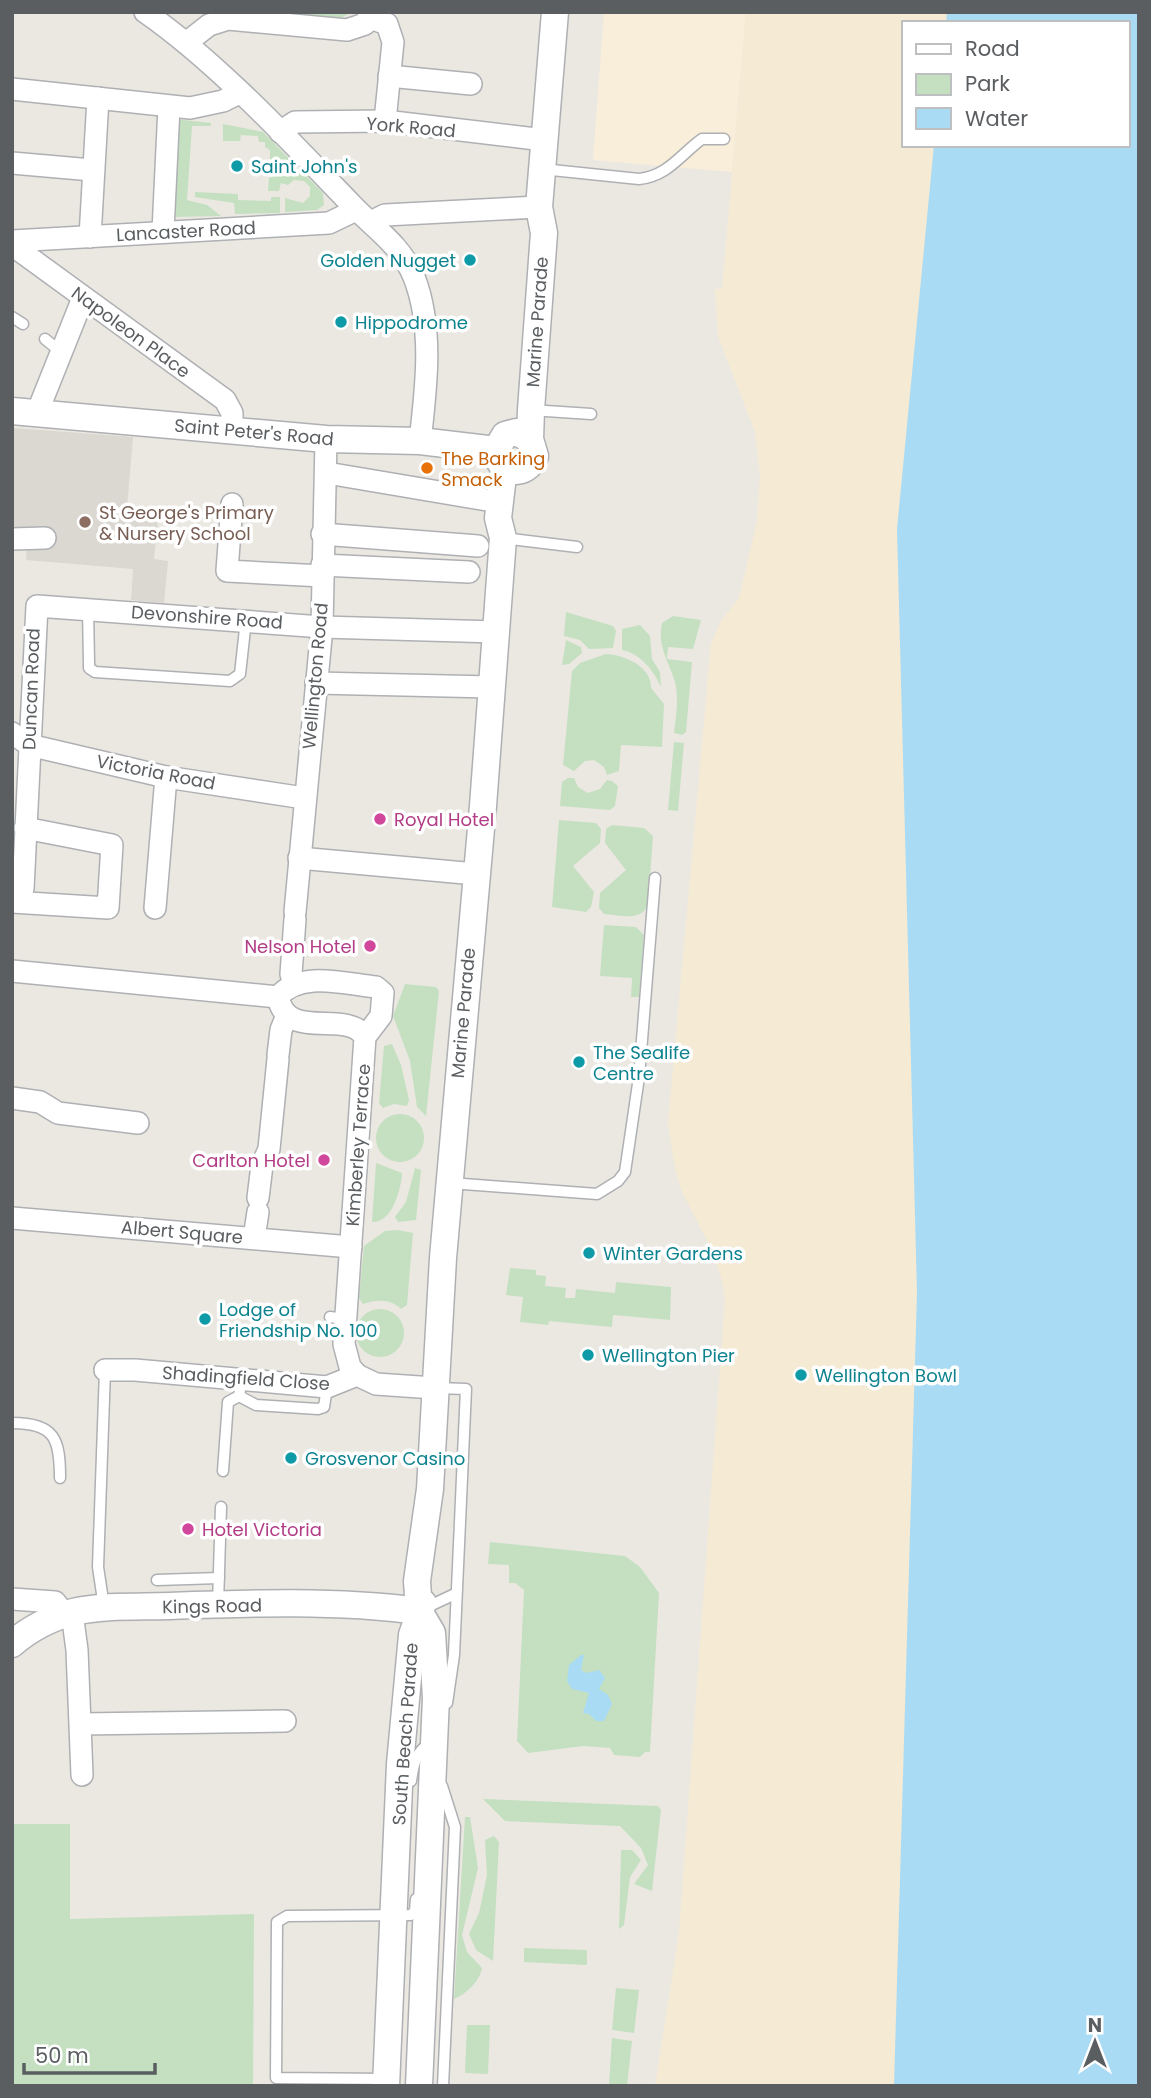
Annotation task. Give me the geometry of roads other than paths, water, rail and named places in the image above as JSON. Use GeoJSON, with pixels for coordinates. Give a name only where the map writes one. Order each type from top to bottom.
{"type":"FeatureCollection","features":[{"type":"Feature","properties":{"kind":"street"},"geometry":{"type":"LineString","coordinates":[[145,12],[186,43],[398,250],[419,293],[424,313],[426,384],[420,441]]}},
{"type":"Feature","properties":{"kind":"street","name":"Marine Parade"},"geometry":{"type":"LineString","coordinates":[[419,1611],[416,1581],[430,1489],[434,1388],[503,538],[498,518],[499,502],[513,452],[531,410],[544,233],[539,207],[555,12]]}},
{"type":"Feature","properties":{"kind":"street"},"geometry":{"type":"LineString","coordinates":[[186,43],[219,17],[347,30],[357,29],[371,15],[387,24],[393,42],[385,121]]}},
{"type":"Feature","properties":{"kind":"street"},"geometry":{"type":"LineString","coordinates":[[389,76],[471,84]]}},
{"type":"Feature","properties":{"kind":"street"},"geometry":{"type":"LineString","coordinates":[[12,89],[169,107],[199,107],[239,93]]}},
{"type":"Feature","properties":{"kind":"street"},"geometry":{"type":"LineString","coordinates":[[90,237],[98,97]]}},
{"type":"Feature","properties":{"kind":"street"},"geometry":{"type":"LineString","coordinates":[[163,230],[169,107]]}},
{"type":"Feature","properties":{"kind":"street","name":"York Road"},"geometry":{"type":"LineString","coordinates":[[280,132],[295,122],[385,121],[544,140]]}},
{"type":"Feature","properties":{"kind":"street"},"geometry":{"type":"LineString","coordinates":[[12,163],[92,170]]}},
{"type":"Feature","properties":{"kind":"street","name":"Marine Parade"},"geometry":{"type":"LineString","coordinates":[[503,538],[513,517],[514,419],[527,232],[539,207]]}},
{"type":"Feature","properties":{"kind":"street","name":"Lancaster Road"},"geometry":{"type":"LineString","coordinates":[[12,243],[163,230],[329,223],[364,216],[539,207]]}},
{"type":"Feature","properties":{"kind":"street","name":"Napoleon Place"},"geometry":{"type":"LineString","coordinates":[[12,243],[83,298],[225,400],[232,413],[232,430]]}},
{"type":"Feature","properties":{"kind":"street"},"geometry":{"type":"LineString","coordinates":[[25,412],[53,345],[83,298]]}},
{"type":"Feature","properties":{"kind":"street","name":"Saint Peter's Road"},"geometry":{"type":"LineString","coordinates":[[25,412],[326,439],[420,441],[513,452]]}},
{"type":"Feature","properties":{"kind":"street","name":"Wellington Road"},"geometry":{"type":"LineString","coordinates":[[254,1238],[262,1165],[269,1149],[281,1030],[290,974],[304,798],[322,627],[326,439]]}},
{"type":"Feature","properties":{"kind":"street"},"geometry":{"type":"LineString","coordinates":[[327,473],[499,502]]}},
{"type":"Feature","properties":{"kind":"street"},"geometry":{"type":"LineString","coordinates":[[232,503],[227,571],[469,572]]}},
{"type":"Feature","properties":{"kind":"street"},"geometry":{"type":"LineString","coordinates":[[322,534],[478,546]]}},
{"type":"Feature","properties":{"kind":"street"},"geometry":{"type":"LineString","coordinates":[[12,539],[45,538]]}},
{"type":"Feature","properties":{"kind":"street","name":"Devonshire Road"},"geometry":{"type":"LineString","coordinates":[[43,605],[322,627],[496,632]]}},
{"type":"Feature","properties":{"kind":"street","name":"Duncan Road"},"geometry":{"type":"LineString","coordinates":[[12,901],[23,889],[25,828],[20,777],[21,739],[34,611],[37,606],[43,605]]}},
{"type":"Feature","properties":{"kind":"street"},"geometry":{"type":"LineString","coordinates":[[316,683],[491,687]]}},
{"type":"Feature","properties":{"kind":"street","name":"Victoria Road"},"geometry":{"type":"LineString","coordinates":[[21,739],[166,777],[304,798]]}},
{"type":"Feature","properties":{"kind":"street"},"geometry":{"type":"LineString","coordinates":[[155,908],[166,777]]}},
{"type":"Feature","properties":{"kind":"street"},"geometry":{"type":"LineString","coordinates":[[12,901],[108,908],[112,845],[25,828]]}},
{"type":"Feature","properties":{"kind":"street"},"geometry":{"type":"LineString","coordinates":[[299,858],[476,874]]}},
{"type":"Feature","properties":{"kind":"street"},"geometry":{"type":"LineString","coordinates":[[12,971],[286,998]]}},
{"type":"Feature","properties":{"kind":"street"},"geometry":{"type":"LineString","coordinates":[[303,980],[381,990],[380,1016],[365,1037],[355,1027],[296,1021],[286,998],[303,980]]}},
{"type":"Feature","properties":{"kind":"street","name":"Kimberley Terrace"},"geometry":{"type":"LineString","coordinates":[[357,1375],[346,1356],[338,1318],[351,1247],[365,1037]]}},
{"type":"Feature","properties":{"kind":"street"},"geometry":{"type":"LineString","coordinates":[[12,1098],[40,1102],[58,1113],[138,1122]]}},
{"type":"Feature","properties":{"kind":"street","name":"Albert Square"},"geometry":{"type":"LineString","coordinates":[[12,1217],[351,1247]]}},
{"type":"Feature","properties":{"kind":"street","name":"Shadingfield Close"},"geometry":{"type":"LineString","coordinates":[[105,1370],[135,1370],[240,1388],[283,1384],[327,1387],[357,1375]]}},
{"type":"Feature","properties":{"kind":"street"},"geometry":{"type":"LineString","coordinates":[[357,1375],[376,1384],[434,1388]]}},
{"type":"Feature","properties":{"kind":"street"},"geometry":{"type":"LineString","coordinates":[[12,1599],[55,1602],[69,1614],[81,1724],[82,1775]]}},
{"type":"Feature","properties":{"kind":"street","name":"Kings Road"},"geometry":{"type":"LineString","coordinates":[[12,1644],[22,1635],[69,1614],[104,1607],[218,1604],[386,1606],[419,1611]]}},
{"type":"Feature","properties":{"kind":"street","name":"South Beach Parade"},"geometry":{"type":"LineString","coordinates":[[419,1611],[432,1633],[439,1732],[433,1774],[419,2086]]}},
{"type":"Feature","properties":{"kind":"street","name":"South Beach Parade"},"geometry":{"type":"LineString","coordinates":[[386,2082],[400,1764],[412,1635],[419,1611]]}},
{"type":"Feature","properties":{"kind":"street"},"geometry":{"type":"LineString","coordinates":[[81,1724],[285,1721]]}},
{"type":"Feature","properties":{"kind":"lane"},"geometry":{"type":"LineString","coordinates":[[542,169],[653,178],[685,156],[702,139],[724,139]]}},
{"type":"Feature","properties":{"kind":"lane"},"geometry":{"type":"LineString","coordinates":[[12,317],[23,324]]}},
{"type":"Feature","properties":{"kind":"lane"},"geometry":{"type":"LineString","coordinates":[[531,410],[591,414]]}},
{"type":"Feature","properties":{"kind":"lane"},"geometry":{"type":"LineString","coordinates":[[503,538],[577,547]]}},
{"type":"Feature","properties":{"kind":"lane"},"geometry":{"type":"LineString","coordinates":[[88,610],[89,668],[95,672],[230,681],[240,674],[246,620]]}},
{"type":"Feature","properties":{"kind":"lane"},"geometry":{"type":"LineString","coordinates":[[450,1183],[597,1194],[618,1181],[625,1172],[639,1077],[655,878]]}},
{"type":"Feature","properties":{"kind":"lane"},"geometry":{"type":"LineString","coordinates":[[104,1607],[98,1567],[105,1370]]}},
{"type":"Feature","properties":{"kind":"lane"},"geometry":{"type":"LineString","coordinates":[[280,1406],[283,1384]]}},
{"type":"Feature","properties":{"kind":"lane"},"geometry":{"type":"LineString","coordinates":[[223,1471],[228,1402],[240,1388],[256,1405],[324,1406],[327,1387]]}},
{"type":"Feature","properties":{"kind":"lane"},"geometry":{"type":"LineString","coordinates":[[434,1388],[466,1388],[454,1655],[439,1732],[442,1791],[455,1827],[443,2086]]}},
{"type":"Feature","properties":{"kind":"lane"},"geometry":{"type":"LineString","coordinates":[[12,1423],[33,1424],[49,1430],[60,1453],[60,1478]]}},
{"type":"Feature","properties":{"kind":"lane"},"geometry":{"type":"LineString","coordinates":[[218,1604],[221,1507]]}},
{"type":"Feature","properties":{"kind":"lane"},"geometry":{"type":"LineString","coordinates":[[157,1580],[219,1578]]}},
{"type":"Feature","properties":{"kind":"lane"},"geometry":{"type":"LineString","coordinates":[[419,1611],[456,1594]]}},
{"type":"Feature","properties":{"kind":"lane"},"geometry":{"type":"LineString","coordinates":[[398,1830],[409,1800],[414,1762],[439,1732]]}},
{"type":"Feature","properties":{"kind":"lane"},"geometry":{"type":"LineString","coordinates":[[386,2082],[276,2078],[277,1922],[287,1916],[411,1915],[415,1911],[422,1794],[424,1784],[433,1774]]}},
{"type":"Feature","properties":{"kind":"water"},"geometry":{"type":"Polygon","coordinates":[[[947,12],[1139,12],[1139,2086],[894,2086],[917,1292],[897,529],[934,147],[1130,147],[1130,21],[946,21],[947,12]]]}},
{"type":"Feature","properties":{"kind":"water"},"geometry":{"type":"Polygon","coordinates":[[[584,1655],[581,1670],[586,1673],[599,1670],[605,1678],[599,1689],[608,1695],[612,1704],[604,1721],[596,1721],[589,1714],[583,1713],[589,1693],[572,1689],[567,1681],[569,1665],[584,1655]]]}},
{"type":"Feature","properties":{"kind":"place","name":"Saint John's"},"geometry":{"type":"Point","coordinates":[237,166]}},
{"type":"Feature","properties":{"kind":"place","name":"Golden Nugget"},"geometry":{"type":"Point","coordinates":[470,260]}},
{"type":"Feature","properties":{"kind":"place","name":"Hippodrome"},"geometry":{"type":"Point","coordinates":[341,322]}},
{"type":"Feature","properties":{"kind":"place","name":"The Barking Smack"},"geometry":{"type":"Point","coordinates":[427,468]}},
{"type":"Feature","properties":{"kind":"place","name":"St George's Primary & Nursery School"},"geometry":{"type":"Point","coordinates":[85,522]}},
{"type":"Feature","properties":{"kind":"place","name":"Royal Hotel"},"geometry":{"type":"Point","coordinates":[380,819]}},
{"type":"Feature","properties":{"kind":"place","name":"Nelson Hotel"},"geometry":{"type":"Point","coordinates":[370,946]}},
{"type":"Feature","properties":{"kind":"place","name":"The Sealife Centre"},"geometry":{"type":"Point","coordinates":[579,1062]}},
{"type":"Feature","properties":{"kind":"place","name":"Carlton Hotel"},"geometry":{"type":"Point","coordinates":[324,1160]}},
{"type":"Feature","properties":{"kind":"place","name":"Winter Gardens"},"geometry":{"type":"Point","coordinates":[589,1253]}},
{"type":"Feature","properties":{"kind":"place","name":"Lodge of Friendship No. 100"},"geometry":{"type":"Point","coordinates":[205,1319]}},
{"type":"Feature","properties":{"kind":"place","name":"Wellington Pier"},"geometry":{"type":"Point","coordinates":[588,1355]}},
{"type":"Feature","properties":{"kind":"place","name":"Wellington Bowl"},"geometry":{"type":"Point","coordinates":[801,1375]}},
{"type":"Feature","properties":{"kind":"place","name":"Grosvenor Casino"},"geometry":{"type":"Point","coordinates":[291,1458]}},
{"type":"Feature","properties":{"kind":"place","name":"Hotel Victoria"},"geometry":{"type":"Point","coordinates":[188,1529]}}]}
